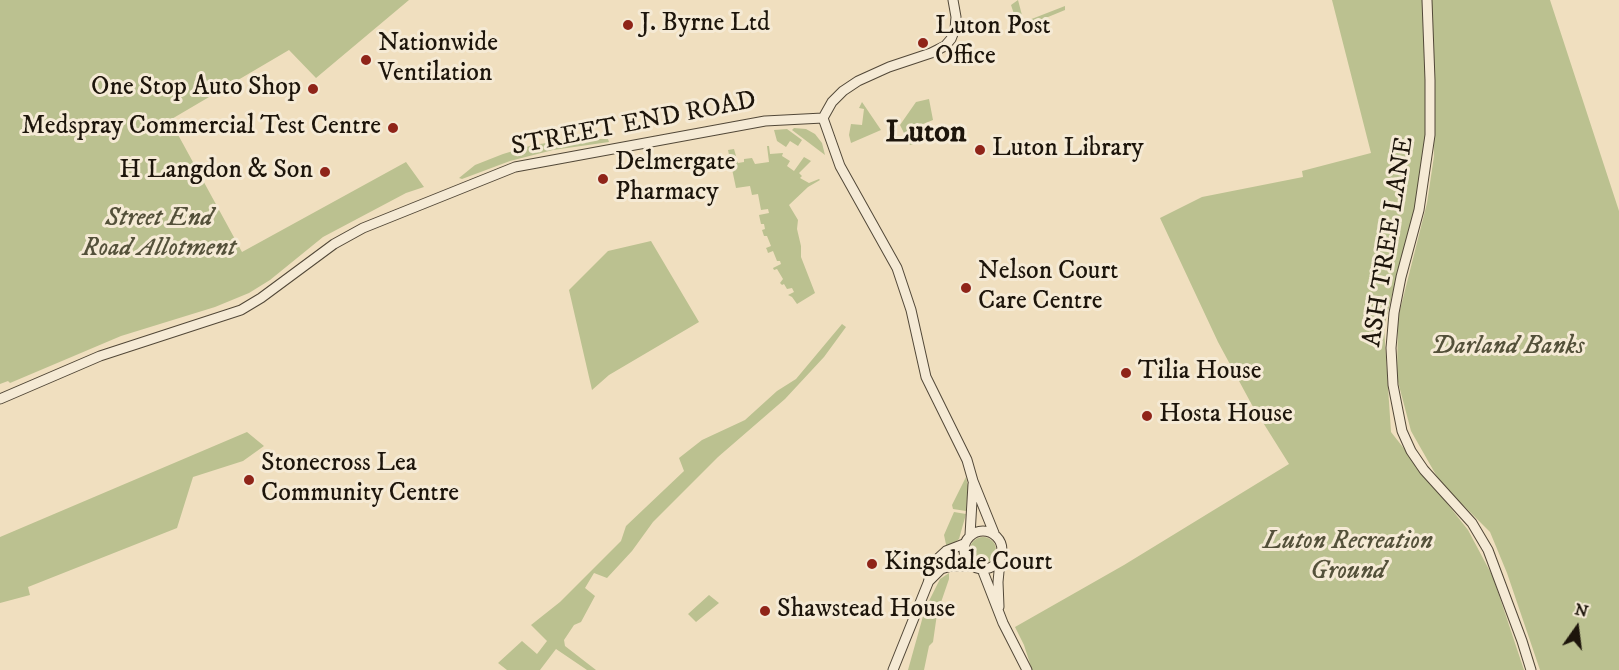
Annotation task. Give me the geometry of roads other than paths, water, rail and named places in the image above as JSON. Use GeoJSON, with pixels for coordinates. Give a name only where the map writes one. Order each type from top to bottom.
{"type":"FeatureCollection","features":[{"type":"Feature","properties":{"kind":"street"},"geometry":{"type":"LineString","coordinates":[[953,0],[956,27],[945,46],[858,81],[832,102],[823,118],[840,166],[897,268],[926,377],[967,460],[994,533],[1002,544],[998,582],[1000,615]]}},
{"type":"Feature","properties":{"kind":"street","name":"ASH TREE LANE"},"geometry":{"type":"LineString","coordinates":[[1427,0],[1431,80],[1430,135],[1419,210],[1394,313],[1391,348],[1393,385],[1402,430],[1414,455],[1424,470],[1472,523],[1488,550],[1522,641],[1530,670]]}},
{"type":"Feature","properties":{"kind":"street","name":"STREET END ROAD"},"geometry":{"type":"LineString","coordinates":[[0,399],[100,356],[241,310],[334,244],[363,228],[515,167],[765,121],[823,118]]}},
{"type":"Feature","properties":{"kind":"street"},"geometry":{"type":"LineString","coordinates":[[973,481],[970,535],[964,544],[966,560],[977,568],[1027,670]]}},
{"type":"Feature","properties":{"kind":"street"},"geometry":{"type":"LineString","coordinates":[[970,535],[982,530],[994,533]]}},
{"type":"Feature","properties":{"kind":"street"},"geometry":{"type":"LineString","coordinates":[[893,670],[928,583],[934,562],[946,551],[964,544]]}},
{"type":"Feature","properties":{"kind":"street"},"geometry":{"type":"LineString","coordinates":[[928,583],[941,569],[951,566],[993,567],[1000,561]]}},
{"type":"Feature","properties":{"kind":"place","name":"J. Byrne Ltd"},"geometry":{"type":"Point","coordinates":[628,25]}},
{"type":"Feature","properties":{"kind":"place","name":"Luton Post Office"},"geometry":{"type":"Point","coordinates":[923,43]}},
{"type":"Feature","properties":{"kind":"place","name":"Nationwide Ventilation"},"geometry":{"type":"Point","coordinates":[366,60]}},
{"type":"Feature","properties":{"kind":"place","name":"One Stop Auto Shop"},"geometry":{"type":"Point","coordinates":[313,89]}},
{"type":"Feature","properties":{"kind":"place","name":"Medspray Commercial Test Centre"},"geometry":{"type":"Point","coordinates":[393,128]}},
{"type":"Feature","properties":{"kind":"place","name":"Luton Library"},"geometry":{"type":"Point","coordinates":[980,150]}},
{"type":"Feature","properties":{"kind":"place","name":"H Langdon & Son"},"geometry":{"type":"Point","coordinates":[325,172]}},
{"type":"Feature","properties":{"kind":"place","name":"Delmergate Pharmacy"},"geometry":{"type":"Point","coordinates":[603,179]}},
{"type":"Feature","properties":{"kind":"place","name":"Nelson Court Care Centre"},"geometry":{"type":"Point","coordinates":[966,288]}},
{"type":"Feature","properties":{"kind":"place","name":"Tilia House"},"geometry":{"type":"Point","coordinates":[1126,373]}},
{"type":"Feature","properties":{"kind":"place","name":"Hosta House"},"geometry":{"type":"Point","coordinates":[1147,416]}},
{"type":"Feature","properties":{"kind":"place","name":"Stonecross Lea Community Centre"},"geometry":{"type":"Point","coordinates":[249,480]}},
{"type":"Feature","properties":{"kind":"place","name":"Kingsdale Court"},"geometry":{"type":"Point","coordinates":[872,564]}},
{"type":"Feature","properties":{"kind":"place","name":"Shawstead House"},"geometry":{"type":"Point","coordinates":[765,611]}},
{"type":"Feature","properties":{"kind":"district","name":"Luton"},"geometry":{"type":"Point","coordinates":[926,134]}},
{"type":"Feature","properties":{"kind":"park label","name":"Street End Road Allotment"},"geometry":{"type":"Point","coordinates":[159,235]}},
{"type":"Feature","properties":{"kind":"park label","name":"Darland Banks"},"geometry":{"type":"Point","coordinates":[1508,348]}},
{"type":"Feature","properties":{"kind":"park label","name":"Luton Recreation Ground"},"geometry":{"type":"Point","coordinates":[1348,558]}}]}
